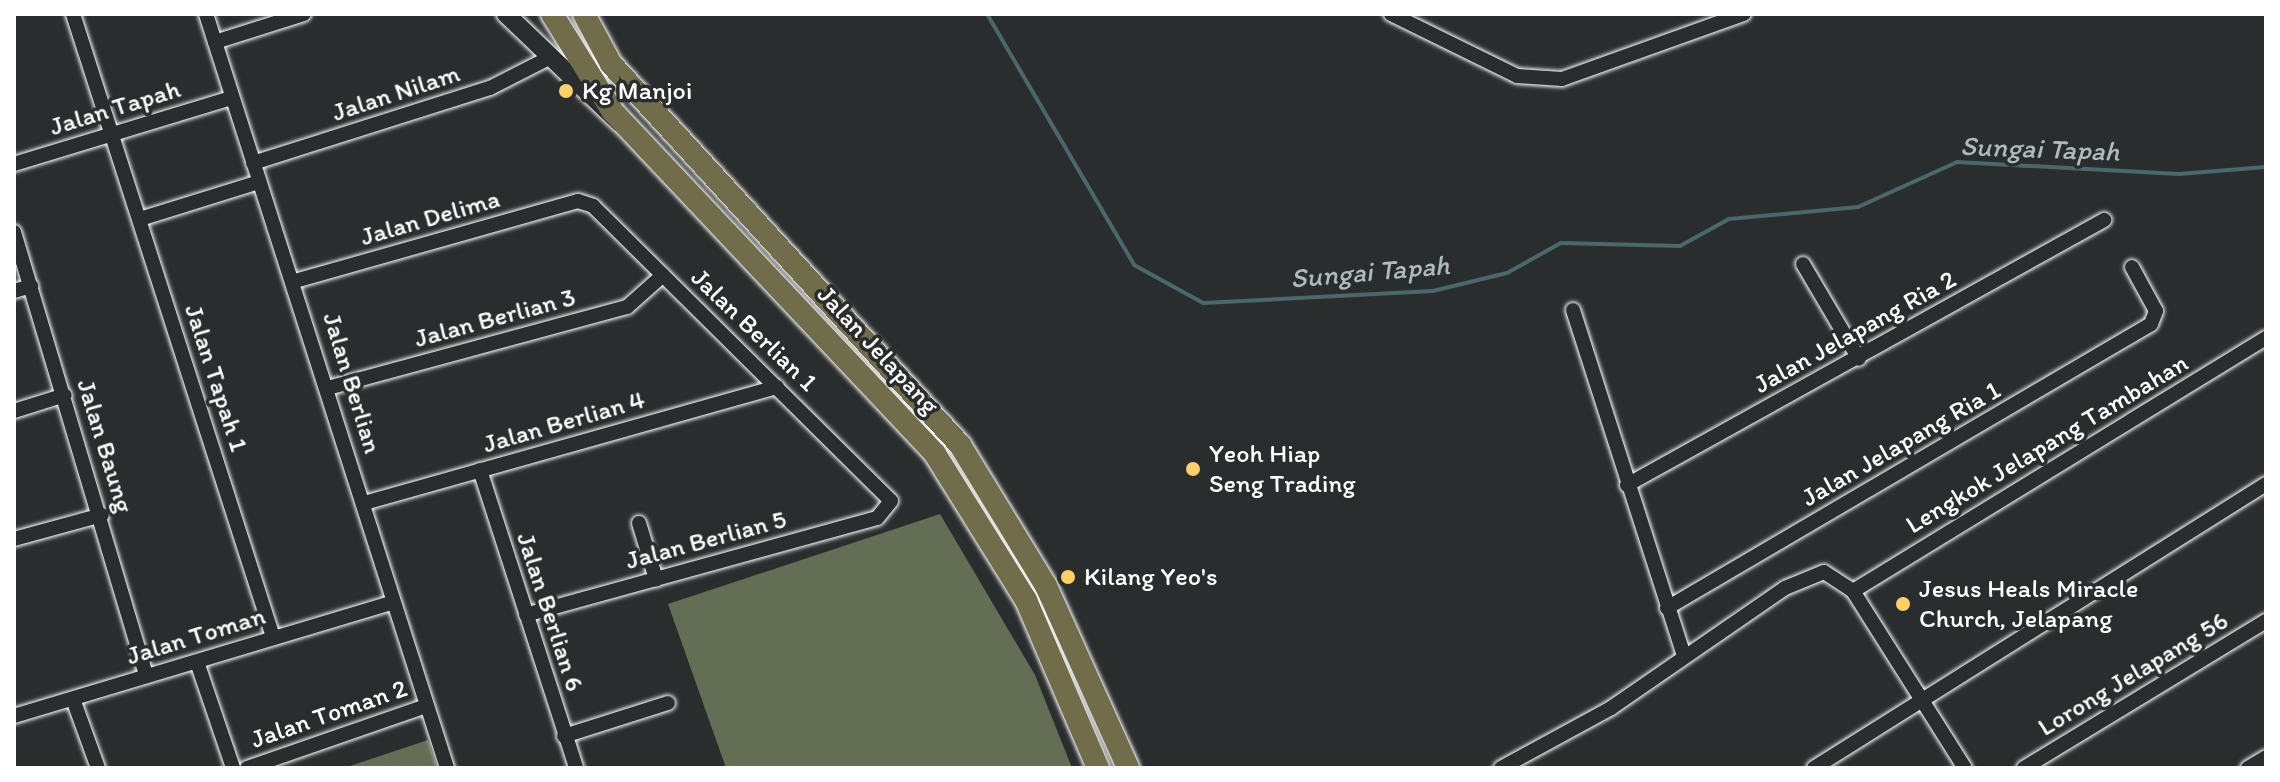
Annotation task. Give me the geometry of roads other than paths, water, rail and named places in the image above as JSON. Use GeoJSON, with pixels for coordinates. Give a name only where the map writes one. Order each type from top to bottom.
{"type":"FeatureCollection","features":[{"type":"Feature","properties":{"kind":"main road","name":"Jalan Jelapang"},"geometry":{"type":"LineString","coordinates":[[584,14],[611,64],[960,445],[1041,575],[1128,768]]}},
{"type":"Feature","properties":{"kind":"main road","name":"Jalan Jelapang"},"geometry":{"type":"LineString","coordinates":[[556,22],[581,71],[626,126],[935,454],[1026,600],[1098,768]]}},
{"type":"Feature","properties":{"kind":"main road"},"geometry":{"type":"LineString","coordinates":[[556,22],[589,60],[611,64],[609,89],[626,126]]}},
{"type":"Feature","properties":{"kind":"street","name":"Jalan Tapah 1"},"geometry":{"type":"LineString","coordinates":[[73,14],[273,637]]}},
{"type":"Feature","properties":{"kind":"street","name":"Jalan Berlian"},"geometry":{"type":"LineString","coordinates":[[206,14],[231,98],[295,281],[447,768]]}},
{"type":"Feature","properties":{"kind":"street"},"geometry":{"type":"LineString","coordinates":[[215,42],[304,14]]}},
{"type":"Feature","properties":{"kind":"street"},"geometry":{"type":"LineString","coordinates":[[506,14],[607,118],[626,126]]}},
{"type":"Feature","properties":{"kind":"street"},"geometry":{"type":"LineString","coordinates":[[1391,14],[1517,76],[1562,79],[1744,14]]}},
{"type":"Feature","properties":{"kind":"street","name":"Jalan Nilam"},"geometry":{"type":"LineString","coordinates":[[253,163],[490,88],[549,58]]}},
{"type":"Feature","properties":{"kind":"street","name":"Jalan Tapah"},"geometry":{"type":"LineString","coordinates":[[14,164],[231,98]]}},
{"type":"Feature","properties":{"kind":"street"},"geometry":{"type":"LineString","coordinates":[[140,219],[259,182]]}},
{"type":"Feature","properties":{"kind":"street","name":"Jalan Delima"},"geometry":{"type":"LineString","coordinates":[[295,281],[578,201]]}},
{"type":"Feature","properties":{"kind":"street","name":"Jalan Berlian 1"},"geometry":{"type":"LineString","coordinates":[[578,201],[609,217],[663,275],[891,501]]}},
{"type":"Feature","properties":{"kind":"street","name":"Jalan Jelapang Ria 2"},"geometry":{"type":"LineString","coordinates":[[1627,485],[1859,359],[2104,220]]}},
{"type":"Feature","properties":{"kind":"street","name":"Jalan Baung"},"geometry":{"type":"LineString","coordinates":[[14,232],[102,515],[146,676]]}},
{"type":"Feature","properties":{"kind":"street"},"geometry":{"type":"LineString","coordinates":[[1803,264],[1859,359]]}},
{"type":"Feature","properties":{"kind":"street","name":"Jalan Jelapang Ria 1"},"geometry":{"type":"LineString","coordinates":[[1667,608],[2155,318],[2132,267]]}},
{"type":"Feature","properties":{"kind":"street","name":"Jalan Berlian 3"},"geometry":{"type":"LineString","coordinates":[[328,388],[627,307],[663,275]]}},
{"type":"Feature","properties":{"kind":"street"},"geometry":{"type":"LineString","coordinates":[[14,291],[31,286]]}},
{"type":"Feature","properties":{"kind":"street"},"geometry":{"type":"LineString","coordinates":[[1573,310],[1684,656]]}},
{"type":"Feature","properties":{"kind":"street","name":"Lengkok Jelapang Tambahan"},"geometry":{"type":"LineString","coordinates":[[1853,591],[2266,338]]}},
{"type":"Feature","properties":{"kind":"street","name":"Jalan Berlian 4"},"geometry":{"type":"LineString","coordinates":[[364,503],[777,387]]}},
{"type":"Feature","properties":{"kind":"street"},"geometry":{"type":"LineString","coordinates":[[14,411],[65,395]]}},
{"type":"Feature","properties":{"kind":"street","name":"Jalan Berlian 6"},"geometry":{"type":"LineString","coordinates":[[480,470],[576,768]]}},
{"type":"Feature","properties":{"kind":"street"},"geometry":{"type":"LineString","coordinates":[[1820,766],[1920,699],[2266,484]]}},
{"type":"Feature","properties":{"kind":"street","name":"Jalan Berlian 5"},"geometry":{"type":"LineString","coordinates":[[526,615],[877,518],[891,501]]}},
{"type":"Feature","properties":{"kind":"street"},"geometry":{"type":"LineString","coordinates":[[14,539],[102,515]]}},
{"type":"Feature","properties":{"kind":"street"},"geometry":{"type":"LineString","coordinates":[[639,523],[656,579]]}},
{"type":"Feature","properties":{"kind":"street"},"geometry":{"type":"LineString","coordinates":[[1501,768],[1611,708],[1684,656],[1808,576],[1824,572],[1853,591],[1965,768]]}},
{"type":"Feature","properties":{"kind":"street","name":"Jalan Toman"},"geometry":{"type":"LineString","coordinates":[[14,716],[393,602]]}},
{"type":"Feature","properties":{"kind":"street","name":"Lorong Jelapang 56"},"geometry":{"type":"LineString","coordinates":[[2024,768],[2266,621]]}},
{"type":"Feature","properties":{"kind":"street"},"geometry":{"type":"LineString","coordinates":[[197,662],[233,768]]}},
{"type":"Feature","properties":{"kind":"street"},"geometry":{"type":"LineString","coordinates":[[73,699],[98,768]]}},
{"type":"Feature","properties":{"kind":"street"},"geometry":{"type":"LineString","coordinates":[[564,736],[668,703]]}},
{"type":"Feature","properties":{"kind":"street","name":"Jalan Toman 2"},"geometry":{"type":"LineString","coordinates":[[247,768],[426,706]]}},
{"type":"Feature","properties":{"kind":"street"},"geometry":{"type":"LineString","coordinates":[[2248,768],[2266,757]]}},
{"type":"Feature","properties":{"kind":"waterway","name":"Sungai Tapah"},"geometry":{"type":"LineString","coordinates":[[987,14],[1134,265],[1203,303],[1433,291],[1507,273],[1561,243],[1680,246],[1729,219],[1858,207],[1957,162],[2179,174],[2266,167]]}},
{"type":"Feature","properties":{"kind":"place","name":"Kg Manjoi"},"geometry":{"type":"Point","coordinates":[566,91]}},
{"type":"Feature","properties":{"kind":"place","name":"Yeoh Hiap Seng Trading"},"geometry":{"type":"Point","coordinates":[1193,469]}},
{"type":"Feature","properties":{"kind":"place","name":"Kilang Yeo's"},"geometry":{"type":"Point","coordinates":[1068,577]}},
{"type":"Feature","properties":{"kind":"place","name":"Jesus Heals Miracle Church, Jelapang"},"geometry":{"type":"Point","coordinates":[1903,604]}}]}
